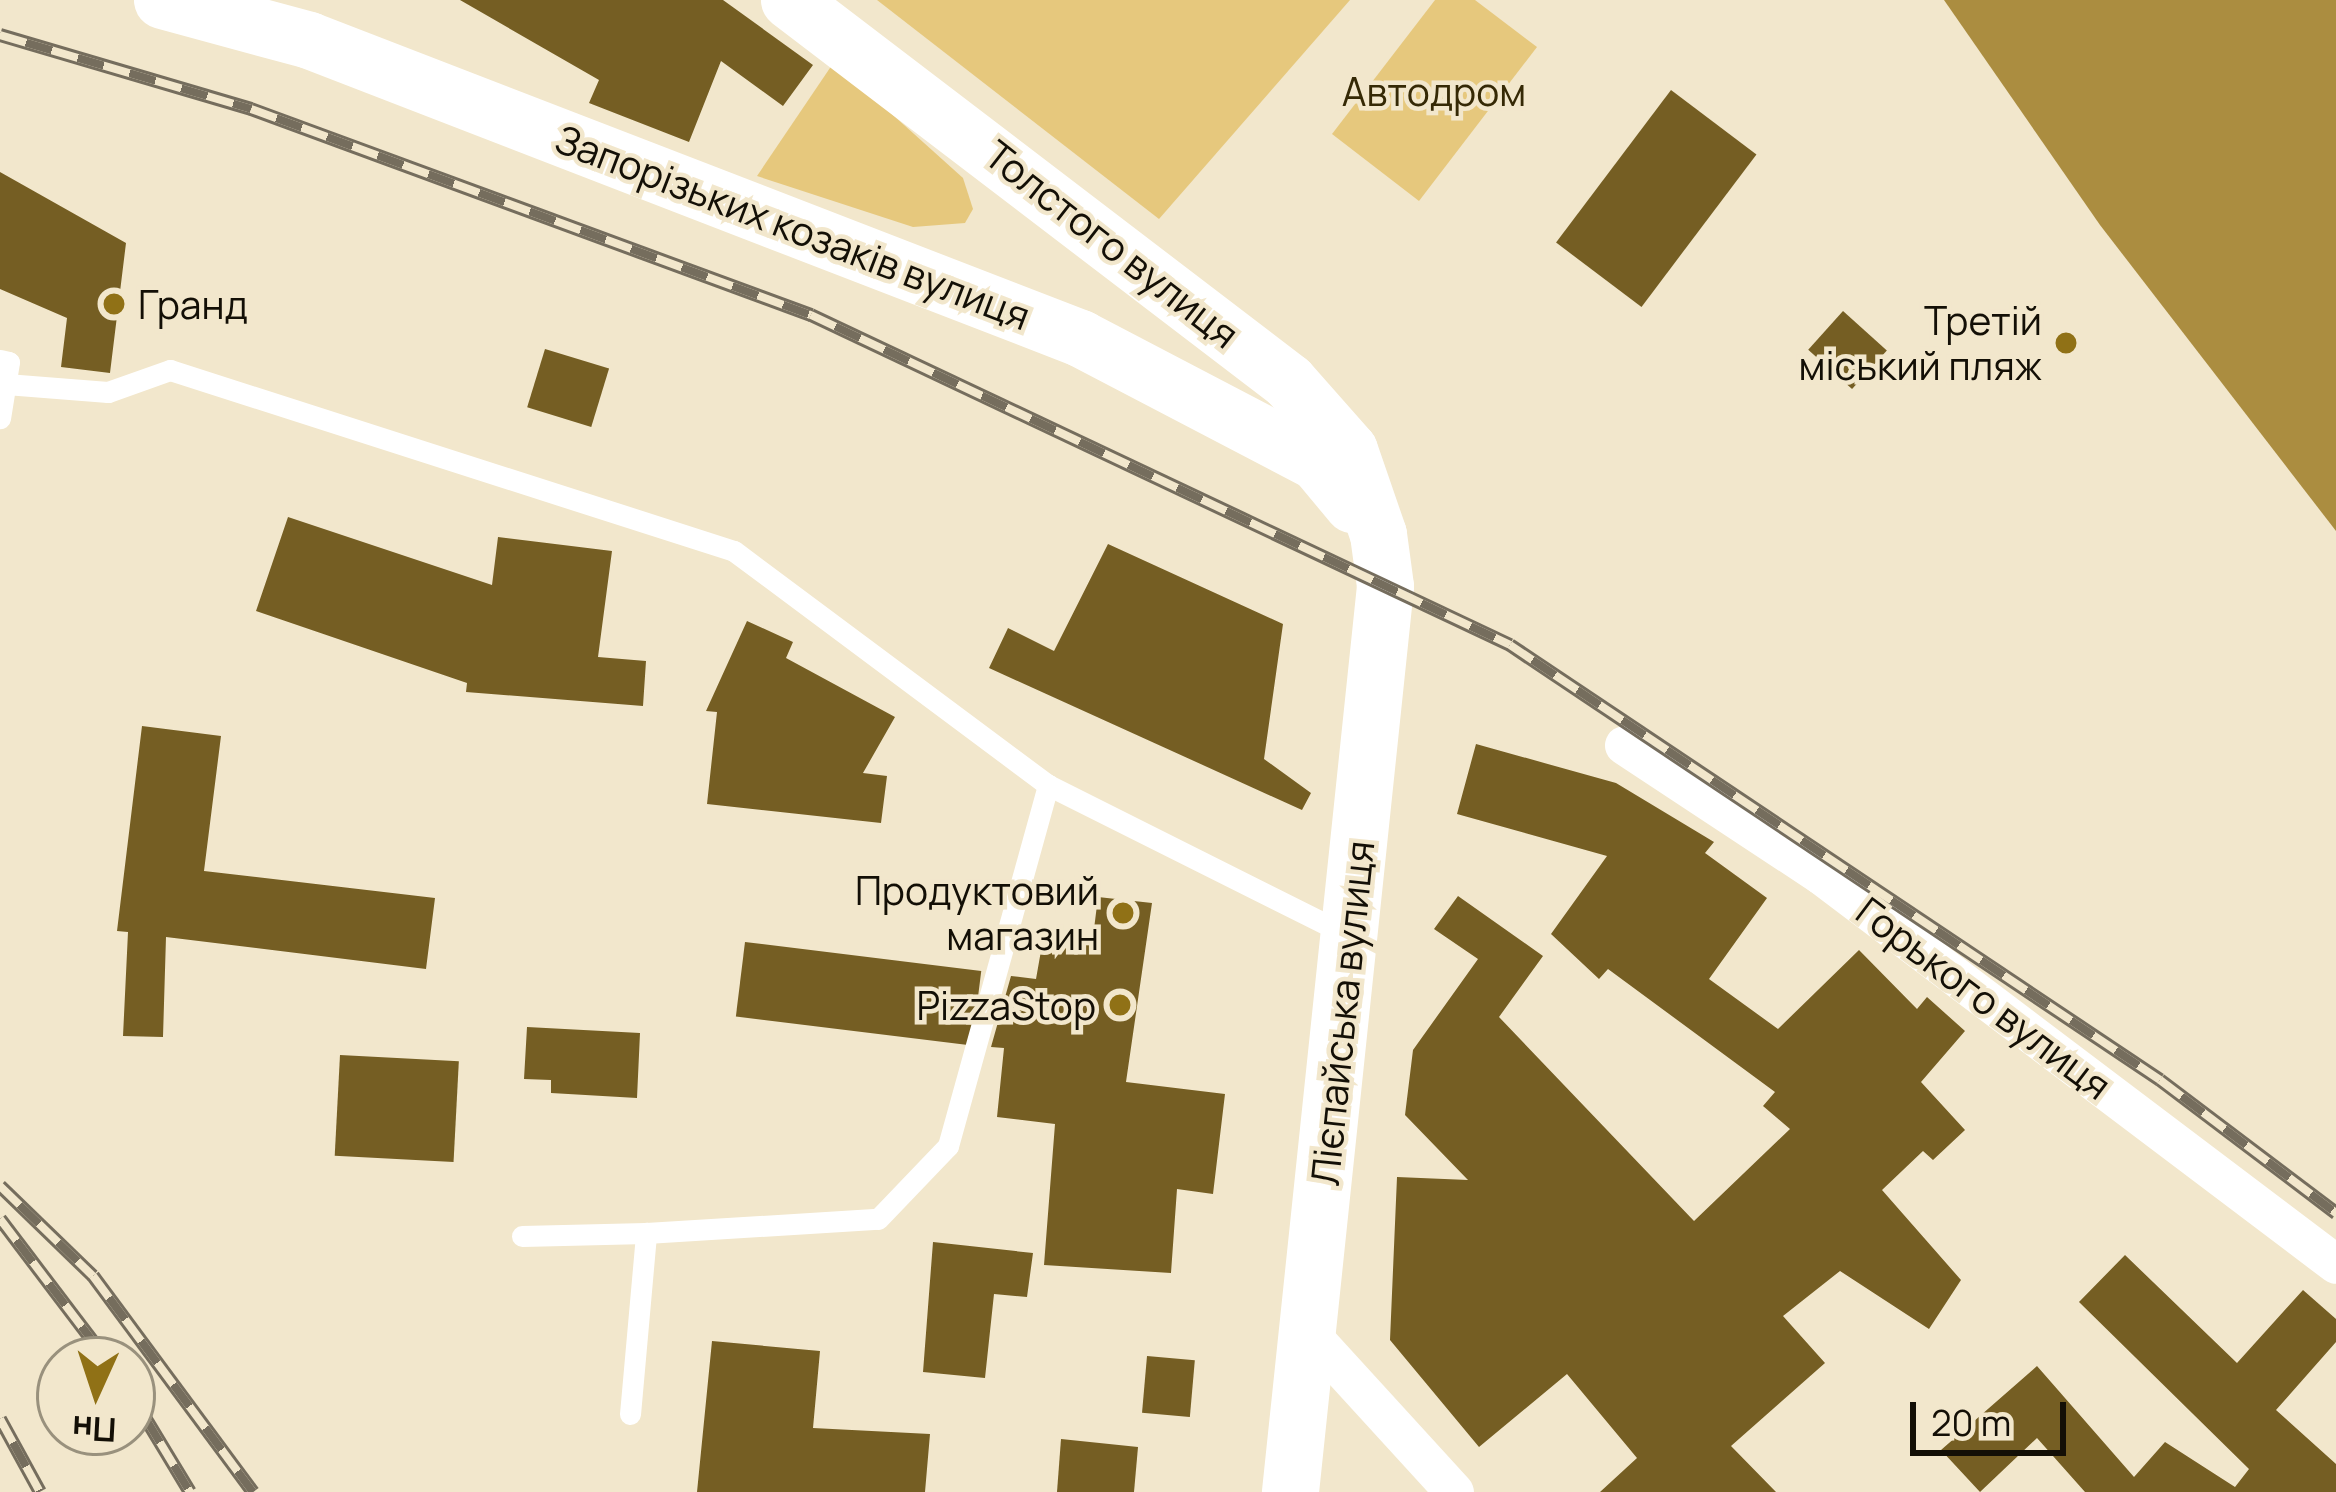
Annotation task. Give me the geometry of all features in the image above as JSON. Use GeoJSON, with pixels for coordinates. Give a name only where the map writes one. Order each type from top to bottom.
{"type":"FeatureCollection","features":[{"type":"Feature","properties":{"kind":"main road","name":"Запорізьких козаків вулиця"},"geometry":{"type":"LineString","coordinates":[[162,0],[310,40],[1081,338],[1317,462],[1378,534]]}},
{"type":"Feature","properties":{"kind":"main road","name":"Толстого вулиця"},"geometry":{"type":"LineString","coordinates":[[790,0],[1288,381],[1349,450],[1378,534]]}},
{"type":"Feature","properties":{"kind":"main road","name":"Лієпайська вулиця"},"geometry":{"type":"LineString","coordinates":[[1289,1492],[1351,937],[1384,586],[1378,534]]}},
{"type":"Feature","properties":{"kind":"street","name":"Горького вулиця"},"geometry":{"type":"LineString","coordinates":[[1624,745],[1821,875],[2336,1264]]}},
{"type":"Feature","properties":{"kind":"street"},"geometry":{"type":"LineString","coordinates":[[1309,1333],[1454,1492]]}},
{"type":"Feature","properties":{"kind":"lane"},"geometry":{"type":"LineString","coordinates":[[0,360],[9,362],[0,418]]}},
{"type":"Feature","properties":{"kind":"lane"},"geometry":{"type":"LineString","coordinates":[[7,384],[108,392],[170,370],[734,551],[1048,785],[1351,937]]}},
{"type":"Feature","properties":{"kind":"lane"},"geometry":{"type":"LineString","coordinates":[[522,1236],[878,1219],[948,1146],[1048,785]]}},
{"type":"Feature","properties":{"kind":"lane"},"geometry":{"type":"LineString","coordinates":[[630,1414],[646,1233]]}},
{"type":"Feature","properties":{"kind":"green space"},"geometry":{"type":"Polygon","coordinates":[[[877,0],[1350,0],[1159,219],[877,0]]]}},
{"type":"Feature","properties":{"kind":"green space","name":"Автодром"},"geometry":{"type":"Polygon","coordinates":[[[1435,0],[1475,0],[1537,47],[1419,201],[1332,134],[1435,0]]]}},
{"type":"Feature","properties":{"kind":"green space"},"geometry":{"type":"Polygon","coordinates":[[[834,62],[963,178],[973,209],[965,223],[913,227],[757,176],[834,62]]]}},
{"type":"Feature","properties":{"kind":"shaded area"},"geometry":{"type":"Polygon","coordinates":[[[1944,0],[2336,0],[2336,531],[2100,225],[1944,0]]]}},
{"type":"Feature","properties":{"kind":"building"},"geometry":{"type":"Polygon","coordinates":[[[460,0],[723,0],[813,65],[783,106],[721,61],[689,142],[589,103],[599,80],[460,0]]]}},
{"type":"Feature","properties":{"kind":"building"},"geometry":{"type":"Polygon","coordinates":[[[1671,90],[1756,154],[1642,307],[1556,243],[1671,90]]]}},
{"type":"Feature","properties":{"kind":"building"},"geometry":{"type":"Polygon","coordinates":[[[0,172],[126,243],[110,373],[61,367],[67,318],[0,289],[0,172]]]}},
{"type":"Feature","properties":{"kind":"building"},"geometry":{"type":"Polygon","coordinates":[[[1843,311],[1887,350],[1852,389],[1808,350],[1843,311]]]}},
{"type":"Feature","properties":{"kind":"building"},"geometry":{"type":"Polygon","coordinates":[[[545,349],[609,369],[591,427],[527,407],[545,349]]]}},
{"type":"Feature","properties":{"kind":"building"},"geometry":{"type":"Polygon","coordinates":[[[288,517],[492,585],[498,537],[612,551],[598,657],[646,661],[643,706],[466,692],[467,683],[256,611],[288,517]]]}},
{"type":"Feature","properties":{"kind":"building"},"geometry":{"type":"Polygon","coordinates":[[[1108,544],[1283,624],[1264,759],[1311,793],[1302,810],[989,668],[1008,628],[1054,651],[1108,544]]]}},
{"type":"Feature","properties":{"kind":"building"},"geometry":{"type":"Polygon","coordinates":[[[747,621],[793,642],[786,658],[895,717],[863,773],[887,776],[881,823],[707,804],[717,712],[706,711],[747,621]]]}},
{"type":"Feature","properties":{"kind":"building"},"geometry":{"type":"Polygon","coordinates":[[[142,726],[221,736],[204,871],[435,898],[426,969],[166,937],[163,1037],[123,1036],[128,932],[117,931],[142,726]]]}},
{"type":"Feature","properties":{"kind":"building"},"geometry":{"type":"Polygon","coordinates":[[[1476,744],[1616,783],[1714,842],[1705,853],[1767,898],[1709,979],[1778,1029],[1859,950],[1917,1009],[1927,997],[1965,1031],[1921,1082],[1965,1130],[1933,1160],[1923,1151],[1882,1190],[1961,1280],[1929,1329],[1840,1271],[1783,1316],[1825,1363],[1731,1446],[1776,1492],[1600,1492],[1637,1458],[1567,1374],[1479,1447],[1390,1340],[1397,1177],[1468,1180],[1405,1115],[1413,1050],[1478,959],[1434,929],[1458,896],[1543,956],[1499,1017],[1694,1221],[1790,1129],[1763,1106],[1775,1092],[1608,969],[1599,979],[1551,934],[1607,856],[1457,814],[1476,744]]]}},
{"type":"Feature","properties":{"kind":"building"},"geometry":{"type":"Polygon","coordinates":[[[1098,897],[1152,903],[1126,1082],[1225,1094],[1213,1194],[1177,1189],[1171,1273],[1044,1265],[1055,1124],[997,1117],[1004,1048],[991,1047],[1011,976],[1036,979],[1045,928],[1093,937],[1098,897]]]}},
{"type":"Feature","properties":{"kind":"building"},"geometry":{"type":"Polygon","coordinates":[[[745,942],[981,971],[972,1045],[736,1016],[745,942]]]}},
{"type":"Feature","properties":{"kind":"building"},"geometry":{"type":"Polygon","coordinates":[[[527,1027],[640,1033],[637,1098],[551,1093],[551,1080],[524,1079],[527,1027]]]}},
{"type":"Feature","properties":{"kind":"building"},"geometry":{"type":"Polygon","coordinates":[[[340,1055],[459,1061],[454,1162],[335,1156],[340,1055]]]}},
{"type":"Feature","properties":{"kind":"building"},"geometry":{"type":"Polygon","coordinates":[[[933,1242],[1033,1253],[1027,1297],[994,1294],[985,1378],[923,1372],[933,1242]]]}},
{"type":"Feature","properties":{"kind":"building"},"geometry":{"type":"Polygon","coordinates":[[[2125,1255],[2237,1363],[2303,1290],[2336,1319],[2336,1342],[2276,1410],[2336,1464],[2336,1492],[2085,1492],[2037,1438],[1980,1492],[1941,1450],[2037,1366],[2134,1477],[2165,1442],[2235,1487],[2249,1469],[2079,1302],[2125,1255]]]}},
{"type":"Feature","properties":{"kind":"building"},"geometry":{"type":"Polygon","coordinates":[[[712,1341],[820,1351],[813,1428],[930,1434],[925,1492],[697,1492],[712,1341]]]}},
{"type":"Feature","properties":{"kind":"building"},"geometry":{"type":"Polygon","coordinates":[[[1147,1356],[1195,1360],[1190,1417],[1142,1413],[1147,1356]]]}},
{"type":"Feature","properties":{"kind":"building"},"geometry":{"type":"Polygon","coordinates":[[[1061,1439],[1138,1447],[1134,1492],[1057,1492],[1061,1439]]]}},
{"type":"Feature","properties":{"kind":"railway"},"geometry":{"type":"LineString","coordinates":[[0,35],[251,109],[811,315],[1510,645],[2160,1080],[2336,1213]]}},
{"type":"Feature","properties":{"kind":"railway"},"geometry":{"type":"LineString","coordinates":[[0,1186],[93,1276],[253,1492]]}},
{"type":"Feature","properties":{"kind":"railway"},"geometry":{"type":"LineString","coordinates":[[0,1219],[89,1336]]}},
{"type":"Feature","properties":{"kind":"railway"},"geometry":{"type":"LineString","coordinates":[[0,1419],[40,1492]]}},
{"type":"Feature","properties":{"kind":"railway"},"geometry":{"type":"LineString","coordinates":[[156,1436],[190,1492]]}},
{"type":"Feature","properties":{"kind":"place","name":"Гранд"},"geometry":{"type":"Point","coordinates":[114,304]}},
{"type":"Feature","properties":{"kind":"place","name":"Третій міський пляж"},"geometry":{"type":"Point","coordinates":[2066,343]}},
{"type":"Feature","properties":{"kind":"place","name":"Продуктовий магазин"},"geometry":{"type":"Point","coordinates":[1123,913]}},
{"type":"Feature","properties":{"kind":"place","name":"PizzaStop"},"geometry":{"type":"Point","coordinates":[1120,1005]}}]}
